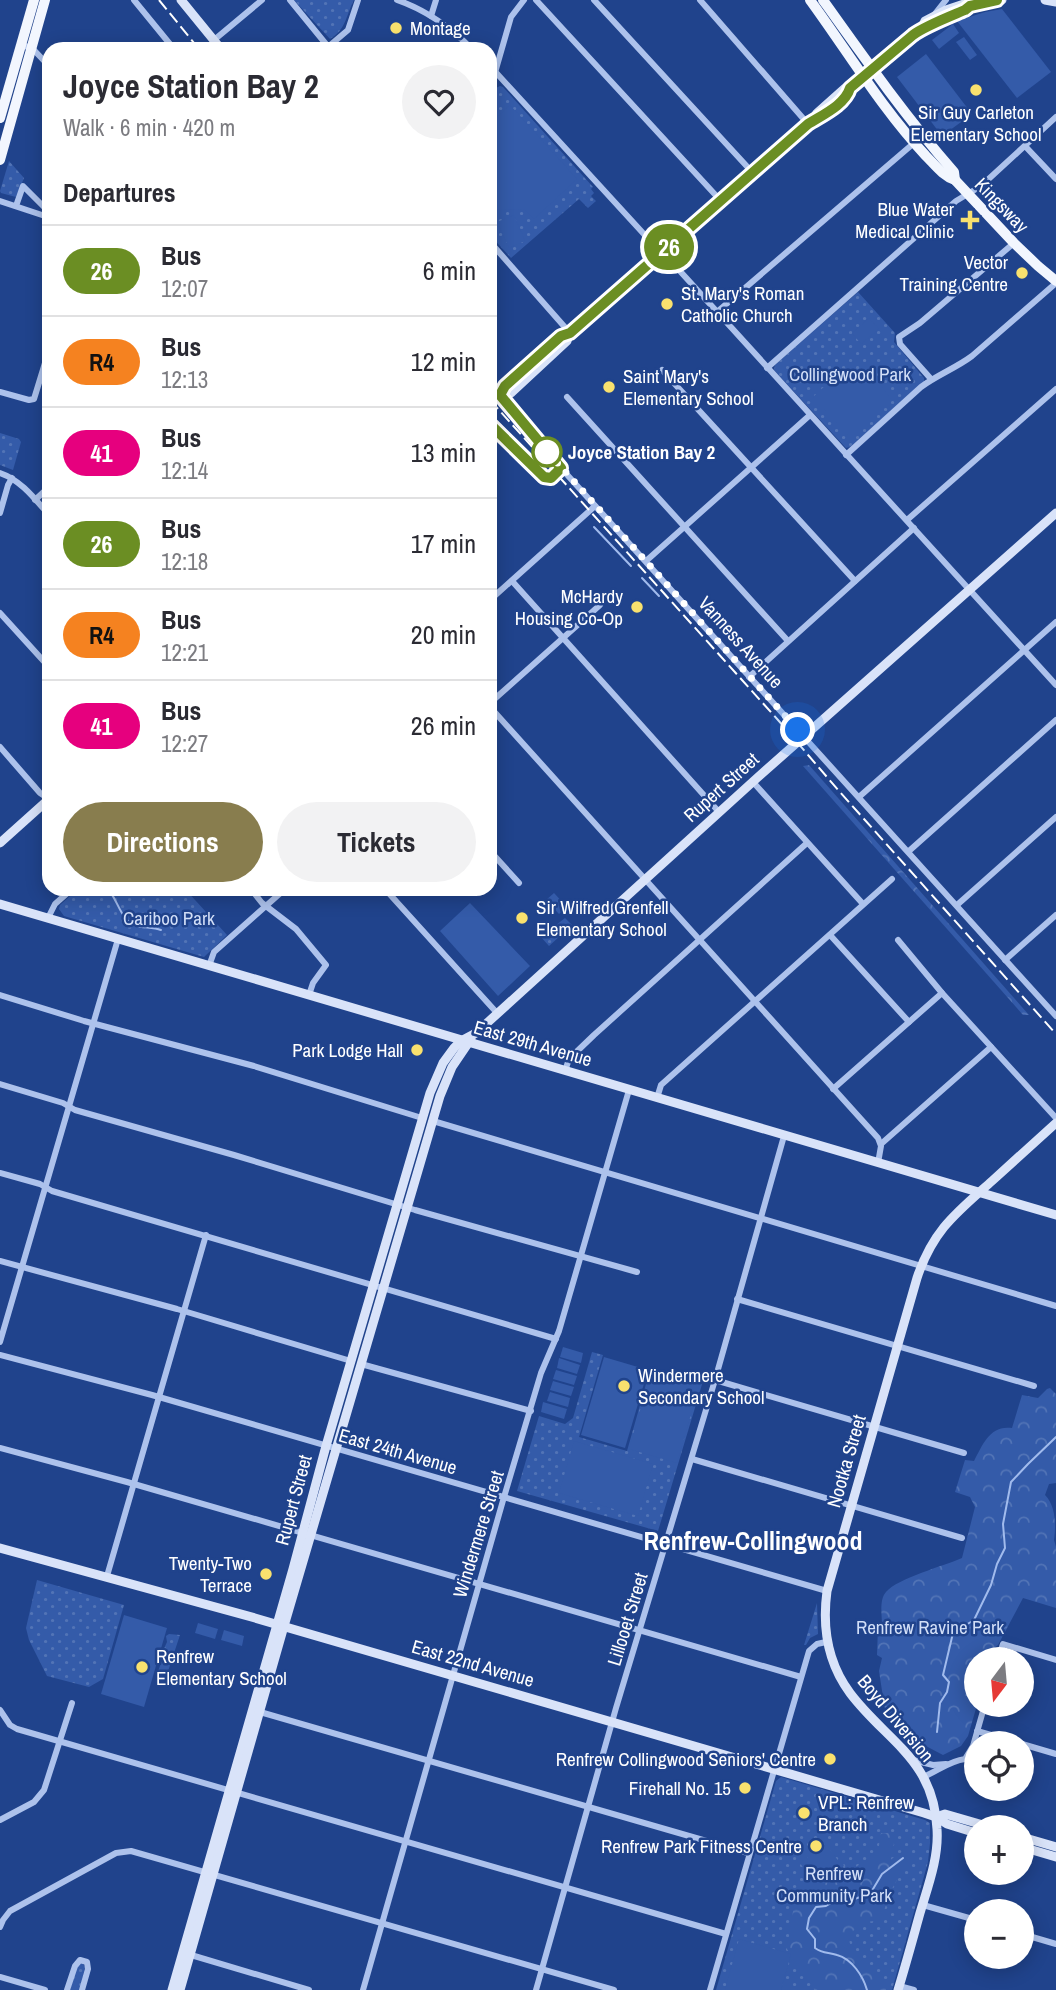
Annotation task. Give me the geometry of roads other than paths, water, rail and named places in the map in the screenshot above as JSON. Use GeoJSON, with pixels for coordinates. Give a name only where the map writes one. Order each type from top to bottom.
{"type":"FeatureCollection","features":[{"type":"Feature","properties":{"kind":"main road"},"geometry":{"type":"LineString","coordinates":[[27,46],[34,0]]}},
{"type":"Feature","properties":{"kind":"main road"},"geometry":{"type":"LineString","coordinates":[[0,160],[3,120],[27,46],[46,0]]}},
{"type":"Feature","properties":{"kind":"main road","name":"Kingsway"},"geometry":{"type":"LineString","coordinates":[[810,0],[868,73],[954,172],[955,180]]}},
{"type":"Feature","properties":{"kind":"main road","name":"Kingsway"},"geometry":{"type":"LineString","coordinates":[[823,0],[914,143],[946,177],[955,180],[1014,243],[1056,282]]}},
{"type":"Feature","properties":{"kind":"street"},"geometry":{"type":"LineString","coordinates":[[134,0],[168,42]]}},
{"type":"Feature","properties":{"kind":"street"},"geometry":{"type":"LineString","coordinates":[[181,0],[214,40],[262,0]]}},
{"type":"Feature","properties":{"kind":"street"},"geometry":{"type":"LineString","coordinates":[[290,0],[324,42]]}},
{"type":"Feature","properties":{"kind":"street"},"geometry":{"type":"LineString","coordinates":[[335,42],[348,30],[358,0]]}},
{"type":"Feature","properties":{"kind":"street"},"geometry":{"type":"LineString","coordinates":[[397,0],[431,16],[464,42]]}},
{"type":"Feature","properties":{"kind":"street"},"geometry":{"type":"LineString","coordinates":[[431,16],[436,0]]}},
{"type":"Feature","properties":{"kind":"street"},"geometry":{"type":"LineString","coordinates":[[497,57],[511,17],[524,0]]}},
{"type":"Feature","properties":{"kind":"street"},"geometry":{"type":"LineString","coordinates":[[536,0],[720,201]]}},
{"type":"Feature","properties":{"kind":"street"},"geometry":{"type":"LineString","coordinates":[[594,0],[753,173]]}},
{"type":"Feature","properties":{"kind":"street"},"geometry":{"type":"LineString","coordinates":[[700,0],[810,123]]}},
{"type":"Feature","properties":{"kind":"street"},"geometry":{"type":"LineString","coordinates":[[934,15],[946,0]]}},
{"type":"Feature","properties":{"kind":"street"},"geometry":{"type":"LineString","coordinates":[[921,29],[970,6],[1002,0]]}},
{"type":"Feature","properties":{"kind":"street"},"geometry":{"type":"LineString","coordinates":[[1045,0],[1056,2]]}},
{"type":"Feature","properties":{"kind":"street"},"geometry":{"type":"LineString","coordinates":[[497,398],[511,393],[567,341],[570,333],[810,123],[822,118],[848,94],[850,88],[921,29],[925,21],[964,4],[970,6]]}},
{"type":"Feature","properties":{"kind":"street"},"geometry":{"type":"LineString","coordinates":[[27,46],[42,60]]}},
{"type":"Feature","properties":{"kind":"street"},"geometry":{"type":"LineString","coordinates":[[497,73],[1056,685]]}},
{"type":"Feature","properties":{"kind":"street"},"geometry":{"type":"LineString","coordinates":[[767,368],[956,201],[981,186],[1056,117]]}},
{"type":"Feature","properties":{"kind":"street"},"geometry":{"type":"LineString","coordinates":[[716,312],[914,143]]}},
{"type":"Feature","properties":{"kind":"street"},"geometry":{"type":"LineString","coordinates":[[1025,146],[1056,179]]}},
{"type":"Feature","properties":{"kind":"street"},"geometry":{"type":"LineString","coordinates":[[16,206],[23,186],[42,205]]}},
{"type":"Feature","properties":{"kind":"street"},"geometry":{"type":"LineString","coordinates":[[0,201],[42,215]]}},
{"type":"Feature","properties":{"kind":"street"},"geometry":{"type":"LineString","coordinates":[[931,379],[900,344],[899,337],[920,323],[1014,243]]}},
{"type":"Feature","properties":{"kind":"street"},"geometry":{"type":"LineString","coordinates":[[497,250],[570,333]]}},
{"type":"Feature","properties":{"kind":"street"},"geometry":{"type":"LineString","coordinates":[[846,454],[931,379],[972,356],[1056,282]]}},
{"type":"Feature","properties":{"kind":"street"},"geometry":{"type":"LineString","coordinates":[[662,370],[855,581]]}},
{"type":"Feature","properties":{"kind":"street"},"geometry":{"type":"LineString","coordinates":[[0,392],[33,400],[42,381]]}},
{"type":"Feature","properties":{"kind":"street"},"geometry":{"type":"LineString","coordinates":[[907,520],[1056,388]]}},
{"type":"Feature","properties":{"kind":"street","name":"Vanness Avenue"},"geometry":{"type":"LineString","coordinates":[[497,391],[595,506],[1055,1014]]}},
{"type":"Feature","properties":{"kind":"street"},"geometry":{"type":"LineString","coordinates":[[567,397],[788,641]]}},
{"type":"Feature","properties":{"kind":"street"},"geometry":{"type":"LineString","coordinates":[[646,561],[810,415]]}},
{"type":"Feature","properties":{"kind":"street"},"geometry":{"type":"LineString","coordinates":[[0,472],[12,478],[42,508]]}},
{"type":"Feature","properties":{"kind":"street"},"geometry":{"type":"LineString","coordinates":[[0,513],[12,478]]}},
{"type":"Feature","properties":{"kind":"street"},"geometry":{"type":"LineString","coordinates":[[35,500],[42,494]]}},
{"type":"Feature","properties":{"kind":"street"},"geometry":{"type":"LineString","coordinates":[[497,594],[595,506]]}},
{"type":"Feature","properties":{"kind":"street","name":"Rupert Street"},"geometry":{"type":"LineString","coordinates":[[172,1990],[210,1873],[306,1535],[373,1285],[422,1118],[443,1063],[719,812],[1056,513]]}},
{"type":"Feature","properties":{"kind":"street"},"geometry":{"type":"LineString","coordinates":[[749,677],[915,528]]}},
{"type":"Feature","properties":{"kind":"street"},"geometry":{"type":"LineString","coordinates":[[512,581],[719,812]]}},
{"type":"Feature","properties":{"kind":"street"},"geometry":{"type":"LineString","coordinates":[[497,699],[600,605]]}},
{"type":"Feature","properties":{"kind":"street"},"geometry":{"type":"LineString","coordinates":[[0,613],[42,659]]}},
{"type":"Feature","properties":{"kind":"street"},"geometry":{"type":"LineString","coordinates":[[859,797],[1056,622]]}},
{"type":"Feature","properties":{"kind":"street"},"geometry":{"type":"LineString","coordinates":[[497,713],[878,1138],[881,1144],[878,1163]]}},
{"type":"Feature","properties":{"kind":"street"},"geometry":{"type":"LineString","coordinates":[[909,851],[1056,719]]}},
{"type":"Feature","properties":{"kind":"street"},"geometry":{"type":"LineString","coordinates":[[0,747],[42,794]]}},
{"type":"Feature","properties":{"kind":"street"},"geometry":{"type":"LineString","coordinates":[[753,782],[863,904]]}},
{"type":"Feature","properties":{"kind":"street"},"geometry":{"type":"LineString","coordinates":[[0,843],[42,805]]}},
{"type":"Feature","properties":{"kind":"street"},"geometry":{"type":"LineString","coordinates":[[957,905],[1056,817]]}},
{"type":"Feature","properties":{"kind":"street"},"geometry":{"type":"LineString","coordinates":[[565,1071],[569,1059],[807,843]]}},
{"type":"Feature","properties":{"kind":"street"},"geometry":{"type":"LineString","coordinates":[[497,859],[519,883]]}},
{"type":"Feature","properties":{"kind":"street"},"geometry":{"type":"LineString","coordinates":[[657,1098],[661,1085],[892,878]]}},
{"type":"Feature","properties":{"kind":"street"},"geometry":{"type":"LineString","coordinates":[[48,918],[55,904],[64,896]]}},
{"type":"Feature","properties":{"kind":"street"},"geometry":{"type":"LineString","coordinates":[[257,896],[296,929],[326,965],[313,983],[309,995]]}},
{"type":"Feature","properties":{"kind":"street"},"geometry":{"type":"LineString","coordinates":[[209,966],[214,952],[277,896]]}},
{"type":"Feature","properties":{"kind":"street"},"geometry":{"type":"LineString","coordinates":[[391,896],[497,1013]]}},
{"type":"Feature","properties":{"kind":"street","name":"East 29th Avenue"},"geometry":{"type":"LineString","coordinates":[[0,904],[468,1039],[565,1071],[1056,1215]]}},
{"type":"Feature","properties":{"kind":"street"},"geometry":{"type":"LineString","coordinates":[[1005,960],[1056,915]]}},
{"type":"Feature","properties":{"kind":"street"},"geometry":{"type":"LineString","coordinates":[[830,935],[909,1022]]}},
{"type":"Feature","properties":{"kind":"street"},"geometry":{"type":"LineString","coordinates":[[0,1342],[118,939]]}},
{"type":"Feature","properties":{"kind":"street"},"geometry":{"type":"LineString","coordinates":[[898,940],[1056,1121]]}},
{"type":"Feature","properties":{"kind":"street"},"geometry":{"type":"LineString","coordinates":[[833,1089],[942,993]]}},
{"type":"Feature","properties":{"kind":"street"},"geometry":{"type":"LineString","coordinates":[[0,995],[254,1066],[422,1118]]}},
{"type":"Feature","properties":{"kind":"street","name":"Rupert Street"},"geometry":{"type":"LineString","coordinates":[[330,1448],[361,1364],[445,1081],[468,1039]]}},
{"type":"Feature","properties":{"kind":"street"},"geometry":{"type":"LineString","coordinates":[[881,1144],[991,1047]]}},
{"type":"Feature","properties":{"kind":"street"},"geometry":{"type":"LineString","coordinates":[[0,1084],[62,1102],[75,1110],[407,1208],[637,1272]]}},
{"type":"Feature","properties":{"kind":"street","name":"Windermere Street"},"geometry":{"type":"LineString","coordinates":[[363,1990],[541,1373],[556,1339],[629,1090]]}},
{"type":"Feature","properties":{"kind":"street"},"geometry":{"type":"LineString","coordinates":[[433,1121],[1056,1306]]}},
{"type":"Feature","properties":{"kind":"street","name":"Nootka Street"},"geometry":{"type":"LineString","coordinates":[[826,1642],[824,1624],[827,1591],[929,1248],[959,1209],[1056,1121]]}},
{"type":"Feature","properties":{"kind":"street","name":"Lillooet Street"},"geometry":{"type":"LineString","coordinates":[[536,1990],[784,1136]]}},
{"type":"Feature","properties":{"kind":"street"},"geometry":{"type":"LineString","coordinates":[[0,1173],[40,1184],[51,1191],[556,1339]]}},
{"type":"Feature","properties":{"kind":"street"},"geometry":{"type":"LineString","coordinates":[[107,1576],[206,1235]]}},
{"type":"Feature","properties":{"kind":"street"},"geometry":{"type":"LineString","coordinates":[[0,1261],[184,1311],[351,1361]]}},
{"type":"Feature","properties":{"kind":"street"},"geometry":{"type":"LineString","coordinates":[[737,1299],[1034,1386]]}},
{"type":"Feature","properties":{"kind":"street","name":"East 24th Avenue"},"geometry":{"type":"LineString","coordinates":[[0,1354],[159,1397],[827,1591]]}},
{"type":"Feature","properties":{"kind":"street"},"geometry":{"type":"LineString","coordinates":[[361,1364],[531,1411]]}},
{"type":"Feature","properties":{"kind":"street"},"geometry":{"type":"LineString","coordinates":[[715,1380],[964,1453]]}},
{"type":"Feature","properties":{"kind":"street"},"geometry":{"type":"LineString","coordinates":[[0,1448],[134,1484],[801,1677]]}},
{"type":"Feature","properties":{"kind":"street"},"geometry":{"type":"LineString","coordinates":[[692,1459],[962,1538]]}},
{"type":"Feature","properties":{"kind":"street","name":"East 22nd Avenue"},"geometry":{"type":"LineString","coordinates":[[0,1548],[107,1576],[613,1721],[936,1817],[964,1829]]}},
{"type":"Feature","properties":{"kind":"street","name":"Rupert Street"},"geometry":{"type":"LineString","coordinates":[[233,1792],[260,1712],[280,1625]]}},
{"type":"Feature","properties":{"kind":"street"},"geometry":{"type":"LineString","coordinates":[[710,1990],[809,1651],[812,1647],[826,1642]]}},
{"type":"Feature","properties":{"kind":"street","name":"Boyd Diversion"},"geometry":{"type":"LineString","coordinates":[[826,1642],[837,1671],[849,1692],[913,1760],[932,1799],[936,1817],[935,1858],[899,1988]]}},
{"type":"Feature","properties":{"kind":"street"},"geometry":{"type":"LineString","coordinates":[[1034,1653],[1056,1660]]}},
{"type":"Feature","properties":{"kind":"street"},"geometry":{"type":"LineString","coordinates":[[0,1820],[34,1802],[44,1790],[72,1703]]}},
{"type":"Feature","properties":{"kind":"street"},"geometry":{"type":"LineString","coordinates":[[0,1710],[10,1725],[17,1729],[59,1742],[726,1934]]}},
{"type":"Feature","properties":{"kind":"street"},"geometry":{"type":"LineString","coordinates":[[260,1712],[748,1853]]}},
{"type":"Feature","properties":{"kind":"street"},"geometry":{"type":"LineString","coordinates":[[977,1731],[981,1717]]}},
{"type":"Feature","properties":{"kind":"street"},"geometry":{"type":"LineString","coordinates":[[1034,1747],[1056,1754]]}},
{"type":"Feature","properties":{"kind":"street"},"geometry":{"type":"LineString","coordinates":[[913,1760],[933,1765],[964,1759]]}},
{"type":"Feature","properties":{"kind":"street"},"geometry":{"type":"LineString","coordinates":[[923,1777],[946,1764]]}},
{"type":"Feature","properties":{"kind":"street","name":"East 22nd Avenue"},"geometry":{"type":"LineString","coordinates":[[936,1817],[945,1814],[964,1820]]}},
{"type":"Feature","properties":{"kind":"street"},"geometry":{"type":"LineString","coordinates":[[1034,1841],[1056,1847]]}},
{"type":"Feature","properties":{"kind":"street"},"geometry":{"type":"LineString","coordinates":[[0,1927],[10,1911],[121,1851],[137,1852],[614,1990]]}},
{"type":"Feature","properties":{"kind":"street"},"geometry":{"type":"LineString","coordinates":[[1034,1851],[1056,1857]]}},
{"type":"Feature","properties":{"kind":"street","name":"Rupert Street"},"geometry":{"type":"LineString","coordinates":[[180,1990],[210,1873]]}},
{"type":"Feature","properties":{"kind":"street"},"geometry":{"type":"LineString","coordinates":[[923,1905],[964,1917]]}},
{"type":"Feature","properties":{"kind":"street"},"geometry":{"type":"LineString","coordinates":[[1034,1938],[1056,1944]]}},
{"type":"Feature","properties":{"kind":"street"},"geometry":{"type":"LineString","coordinates":[[191,1955],[309,1990]]}},
{"type":"Feature","properties":{"kind":"street"},"geometry":{"type":"LineString","coordinates":[[67,1990],[75,1966],[80,1960],[87,1962],[88,1967],[82,1990]]}},
{"type":"Feature","properties":{"kind":"street"},"geometry":{"type":"LineString","coordinates":[[0,1977],[45,1990]]}},
{"type":"Feature","properties":{"kind":"street"},"geometry":{"type":"LineString","coordinates":[[899,1988],[914,1990]]}},
{"type":"Feature","properties":{"kind":"waterway"},"geometry":{"type":"LineString","coordinates":[[594,527],[631,566]]}},
{"type":"Feature","properties":{"kind":"waterway"},"geometry":{"type":"LineString","coordinates":[[642,578],[659,596]]}},
{"type":"Feature","properties":{"kind":"waterway"},"geometry":{"type":"LineString","coordinates":[[112,896],[123,915],[132,924],[161,930]]}},
{"type":"Feature","properties":{"kind":"waterway"},"geometry":{"type":"LineString","coordinates":[[937,1732],[940,1703],[947,1692],[949,1682],[943,1675],[953,1633],[974,1620],[1005,1548],[1003,1524],[1011,1482],[1056,1437]]}},
{"type":"Feature","properties":{"kind":"waterway"},"geometry":{"type":"LineString","coordinates":[[867,1990],[852,1964],[842,1957],[815,1948],[815,1939],[807,1929],[809,1918],[816,1907],[826,1906],[841,1897],[851,1900],[870,1894],[882,1874],[903,1858]]}},
{"type":"Feature","properties":{"kind":"railway"},"geometry":{"type":"LineString","coordinates":[[159,0],[193,42]]}},
{"type":"Feature","properties":{"kind":"railway"},"geometry":{"type":"LineString","coordinates":[[497,408],[1056,1034]]}},
{"type":"Feature","properties":{"kind":"place","name":"Montage"},"geometry":{"type":"Point","coordinates":[396,28]}},
{"type":"Feature","properties":{"kind":"place","name":"Sir Guy Carleton Elementary School"},"geometry":{"type":"Point","coordinates":[976,90]}},
{"type":"Feature","properties":{"kind":"place","name":"Blue Water Medical Clinic"},"geometry":{"type":"Point","coordinates":[970,220]}},
{"type":"Feature","properties":{"kind":"place","name":"Vector Training Centre"},"geometry":{"type":"Point","coordinates":[1022,273]}},
{"type":"Feature","properties":{"kind":"place","name":"St. Mary's Roman Catholic Church"},"geometry":{"type":"Point","coordinates":[667,304]}},
{"type":"Feature","properties":{"kind":"place","name":"Saint Mary's Elementary School"},"geometry":{"type":"Point","coordinates":[609,387]}},
{"type":"Feature","properties":{"kind":"place","name":"Joyce Station Bay 2"},"geometry":{"type":"Point","coordinates":[547,452]}},
{"type":"Feature","properties":{"kind":"place","name":"McHardy Housing Co-Op"},"geometry":{"type":"Point","coordinates":[637,607]}},
{"type":"Feature","properties":{"kind":"place","name":"Sir Wilfred Grenfell Elementary School"},"geometry":{"type":"Point","coordinates":[522,918]}},
{"type":"Feature","properties":{"kind":"place","name":"Park Lodge Hall"},"geometry":{"type":"Point","coordinates":[417,1050]}},
{"type":"Feature","properties":{"kind":"place","name":"Windermere Secondary School"},"geometry":{"type":"Point","coordinates":[624,1386]}},
{"type":"Feature","properties":{"kind":"place","name":"Twenty-Two Terrace"},"geometry":{"type":"Point","coordinates":[266,1574]}},
{"type":"Feature","properties":{"kind":"place","name":"Renfrew Elementary School"},"geometry":{"type":"Point","coordinates":[142,1667]}},
{"type":"Feature","properties":{"kind":"place","name":"Renfrew Collingwood Seniors' Centre"},"geometry":{"type":"Point","coordinates":[830,1759]}},
{"type":"Feature","properties":{"kind":"place","name":"Firehall No. 15"},"geometry":{"type":"Point","coordinates":[745,1788]}},
{"type":"Feature","properties":{"kind":"place","name":"VPL: Renfrew Branch"},"geometry":{"type":"Point","coordinates":[804,1813]}},
{"type":"Feature","properties":{"kind":"place","name":"Renfrew Park Fitness Centre"},"geometry":{"type":"Point","coordinates":[816,1846]}},
{"type":"Feature","properties":{"kind":"district","name":"Renfrew-Collingwood"},"geometry":{"type":"Point","coordinates":[753,1540]}},
{"type":"Feature","properties":{"kind":"park label","name":"Collingwood Park"},"geometry":{"type":"Point","coordinates":[850,374]}},
{"type":"Feature","properties":{"kind":"park label","name":"Cariboo Park"},"geometry":{"type":"Point","coordinates":[169,918]}},
{"type":"Feature","properties":{"kind":"park label","name":"Renfrew Ravine Park"},"geometry":{"type":"Point","coordinates":[930,1627]}},
{"type":"Feature","properties":{"kind":"park label","name":"Renfrew Community Park"},"geometry":{"type":"Point","coordinates":[834,1884]}}]}
